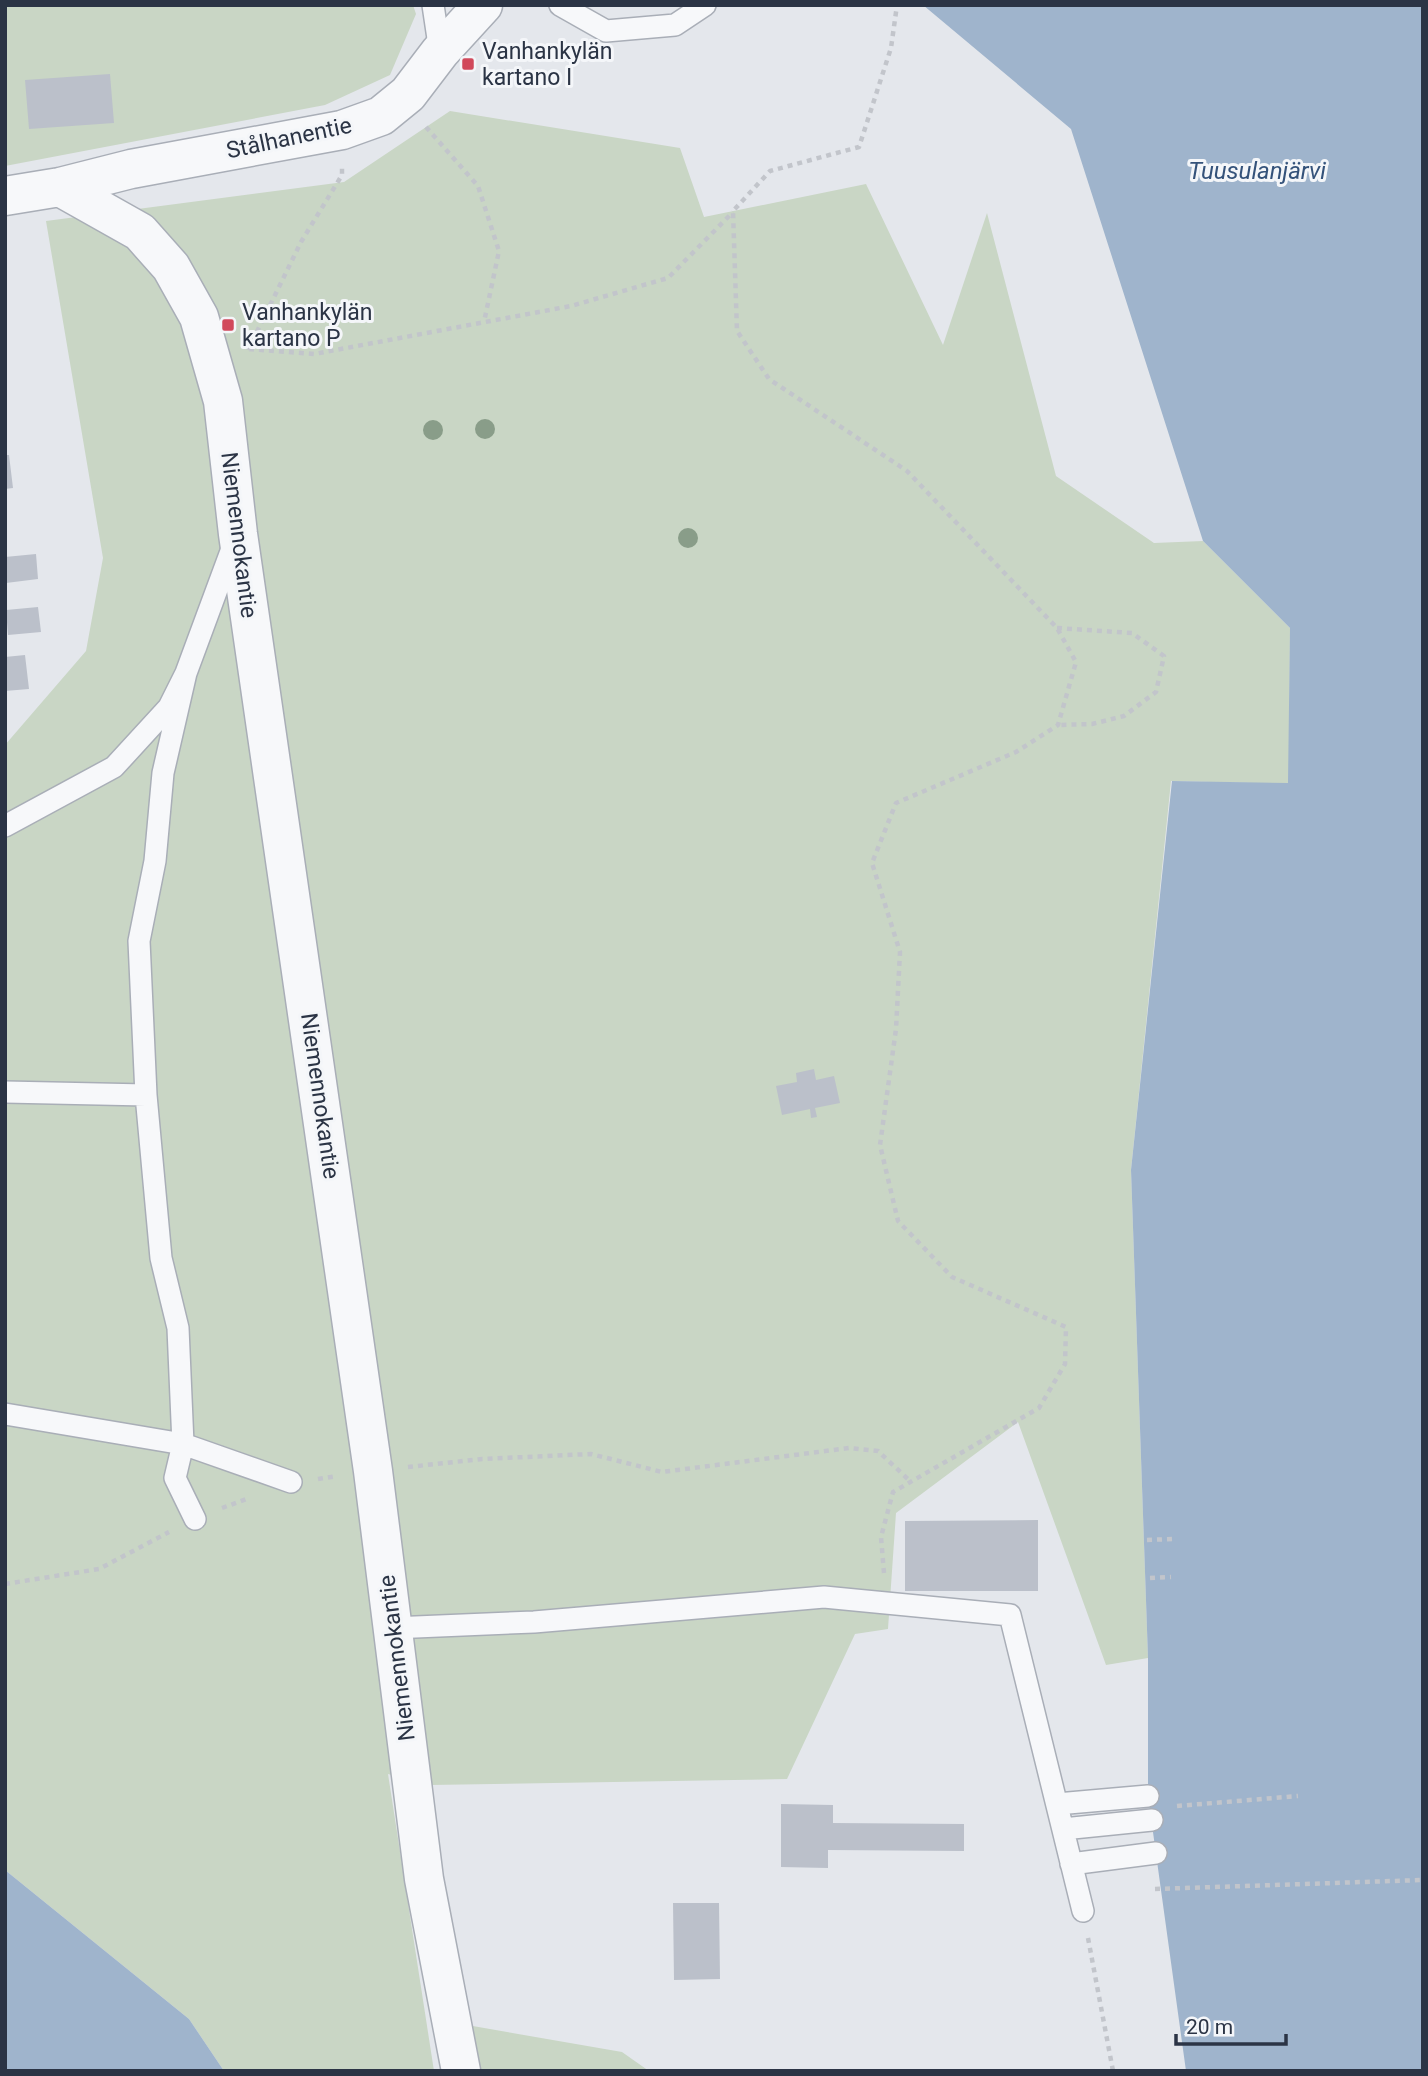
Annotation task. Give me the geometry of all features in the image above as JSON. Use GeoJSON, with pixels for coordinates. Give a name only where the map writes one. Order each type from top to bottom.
{"type":"FeatureCollection","features":[{"type":"Feature","properties":{"kind":"street","name":"Stålhanentie"},"geometry":{"type":"LineString","coordinates":[[5,196],[60,187],[131,169],[342,130],[381,116],[408,94],[440,52],[483,5]]}},
{"type":"Feature","properties":{"kind":"street","name":"Niemennokantie"},"geometry":{"type":"LineString","coordinates":[[60,187],[140,232],[171,267],[200,317],[223,401],[238,534],[373,1471],[424,1879],[461,2071]]}},
{"type":"Feature","properties":{"kind":"lane"},"geometry":{"type":"LineString","coordinates":[[433,5],[440,52]]}},
{"type":"Feature","properties":{"kind":"lane"},"geometry":{"type":"LineString","coordinates":[[560,5],[606,31],[675,25],[705,5]]}},
{"type":"Feature","properties":{"kind":"lane"},"geometry":{"type":"LineString","coordinates":[[5,826],[114,767],[169,707],[186,673],[238,534]]}},
{"type":"Feature","properties":{"kind":"lane"},"geometry":{"type":"LineString","coordinates":[[186,673],[163,772],[155,861],[139,941],[146,1095],[160,1258],[178,1328],[183,1444],[174,1478],[195,1519]]}},
{"type":"Feature","properties":{"kind":"lane"},"geometry":{"type":"LineString","coordinates":[[5,1092],[146,1095]]}},
{"type":"Feature","properties":{"kind":"lane"},"geometry":{"type":"LineString","coordinates":[[5,1414],[183,1444],[291,1482]]}},
{"type":"Feature","properties":{"kind":"lane"},"geometry":{"type":"LineString","coordinates":[[392,1628],[534,1622],[824,1597],[1010,1615],[1083,1911]]}},
{"type":"Feature","properties":{"kind":"lane"},"geometry":{"type":"LineString","coordinates":[[1057,1804],[1154,1807]]}},
{"type":"Feature","properties":{"kind":"lane"},"geometry":{"type":"LineString","coordinates":[[1063,1829],[1154,1807]]}},
{"type":"Feature","properties":{"kind":"lane"},"geometry":{"type":"LineString","coordinates":[[1071,1864],[1156,1853]]}},
{"type":"Feature","properties":{"kind":"path"},"geometry":{"type":"LineString","coordinates":[[249,349],[314,354],[571,306],[668,278],[770,171],[859,147],[891,48],[897,5]]}},
{"type":"Feature","properties":{"kind":"path"},"geometry":{"type":"LineString","coordinates":[[421,122],[478,186],[499,251],[484,322]]}},
{"type":"Feature","properties":{"kind":"path"},"geometry":{"type":"LineString","coordinates":[[223,401],[301,242],[342,175],[342,130]]}},
{"type":"Feature","properties":{"kind":"path"},"geometry":{"type":"LineString","coordinates":[[733,211],[737,331],[769,379],[907,471],[1057,628],[1076,662],[1058,725]]}},
{"type":"Feature","properties":{"kind":"path"},"geometry":{"type":"LineString","coordinates":[[887,1602],[881,1536],[893,1492],[1040,1408],[1065,1364],[1066,1327],[952,1277],[898,1221],[880,1145],[896,1028],[900,952],[872,863],[897,803],[1016,752],[1058,725],[1092,724],[1124,716],[1156,692],[1164,656],[1132,634],[1057,628]]}},
{"type":"Feature","properties":{"kind":"path"},"geometry":{"type":"LineString","coordinates":[[373,1471],[482,1459],[591,1454],[662,1472],[849,1448],[878,1451],[911,1482]]}},
{"type":"Feature","properties":{"kind":"path"},"geometry":{"type":"LineString","coordinates":[[1147,1541],[1172,1539]]}},
{"type":"Feature","properties":{"kind":"path"},"geometry":{"type":"LineString","coordinates":[[1150,1578],[1171,1577]]}},
{"type":"Feature","properties":{"kind":"path"},"geometry":{"type":"LineString","coordinates":[[1154,1807],[1298,1796]]}},
{"type":"Feature","properties":{"kind":"path"},"geometry":{"type":"LineString","coordinates":[[1154,1889],[1423,1880]]}},
{"type":"Feature","properties":{"kind":"path"},"geometry":{"type":"LineString","coordinates":[[1083,1911],[1113,2071]]}},
{"type":"Feature","properties":{"kind":"green space"},"geometry":{"type":"Polygon","coordinates":[[[5,5],[413,5],[416,14],[390,75],[325,105],[5,166],[5,5]]]}},
{"type":"Feature","properties":{"kind":"green space"},"geometry":{"type":"Polygon","coordinates":[[[450,111],[680,148],[704,217],[866,184],[943,345],[987,213],[1056,476],[1154,543],[1203,541],[1290,628],[1289,784],[1171,781],[1131,1170],[1148,1658],[1106,1665],[1018,1422],[896,1513],[888,1629],[855,1634],[787,1779],[430,1785],[388,1774],[434,2071],[224,2071],[189,2019],[5,1870],[5,745],[86,651],[103,558],[46,221],[344,182],[450,111]]]}},
{"type":"Feature","properties":{"kind":"green space"},"geometry":{"type":"Polygon","coordinates":[[[467,2025],[622,2052],[649,2071],[475,2071],[467,2025]]]}},
{"type":"Feature","properties":{"kind":"water","name":"Tuusulanjärvi"},"geometry":{"type":"Polygon","coordinates":[[[923,5],[1423,5],[1423,2071],[1186,2071],[1148,1796],[1148,1658],[1131,1170],[1172,781],[1288,783],[1290,628],[1203,541],[1071,129],[923,5]]]}},
{"type":"Feature","properties":{"kind":"water"},"geometry":{"type":"Polygon","coordinates":[[[5,1870],[189,2019],[224,2071],[5,2071],[5,1870]]]}},
{"type":"Feature","properties":{"kind":"building"},"geometry":{"type":"Polygon","coordinates":[[[110,74],[114,123],[29,129],[25,80],[110,74]]]}},
{"type":"Feature","properties":{"kind":"building"},"geometry":{"type":"Polygon","coordinates":[[[5,455],[9,455],[13,488],[5,489],[5,455]]]}},
{"type":"Feature","properties":{"kind":"building"},"geometry":{"type":"Polygon","coordinates":[[[36,554],[38,579],[6,583],[5,557],[36,554]]]}},
{"type":"Feature","properties":{"kind":"building"},"geometry":{"type":"Polygon","coordinates":[[[38,607],[41,632],[8,635],[6,610],[38,607]]]}},
{"type":"Feature","properties":{"kind":"building"},"geometry":{"type":"Polygon","coordinates":[[[25,655],[29,689],[5,691],[5,657],[25,655]]]}},
{"type":"Feature","properties":{"kind":"building"},"geometry":{"type":"Polygon","coordinates":[[[814,1069],[816,1080],[834,1076],[840,1103],[815,1108],[817,1117],[811,1118],[810,1109],[782,1115],[776,1086],[797,1082],[796,1073],[814,1069]]]}},
{"type":"Feature","properties":{"kind":"building"},"geometry":{"type":"Polygon","coordinates":[[[1038,1520],[1038,1591],[905,1591],[905,1521],[1038,1520]]]}},
{"type":"Feature","properties":{"kind":"building"},"geometry":{"type":"Polygon","coordinates":[[[781,1804],[833,1805],[833,1823],[964,1824],[964,1851],[828,1850],[828,1868],[781,1867],[781,1804]]]}},
{"type":"Feature","properties":{"kind":"building"},"geometry":{"type":"Polygon","coordinates":[[[673,1903],[719,1903],[720,1979],[674,1980],[673,1903]]]}},
{"type":"Feature","properties":{"kind":"place","name":"Vanhankylän kartano I"},"geometry":{"type":"Point","coordinates":[468,64]}},
{"type":"Feature","properties":{"kind":"place","name":"Vanhankylän kartano P"},"geometry":{"type":"Point","coordinates":[228,325]}}]}
